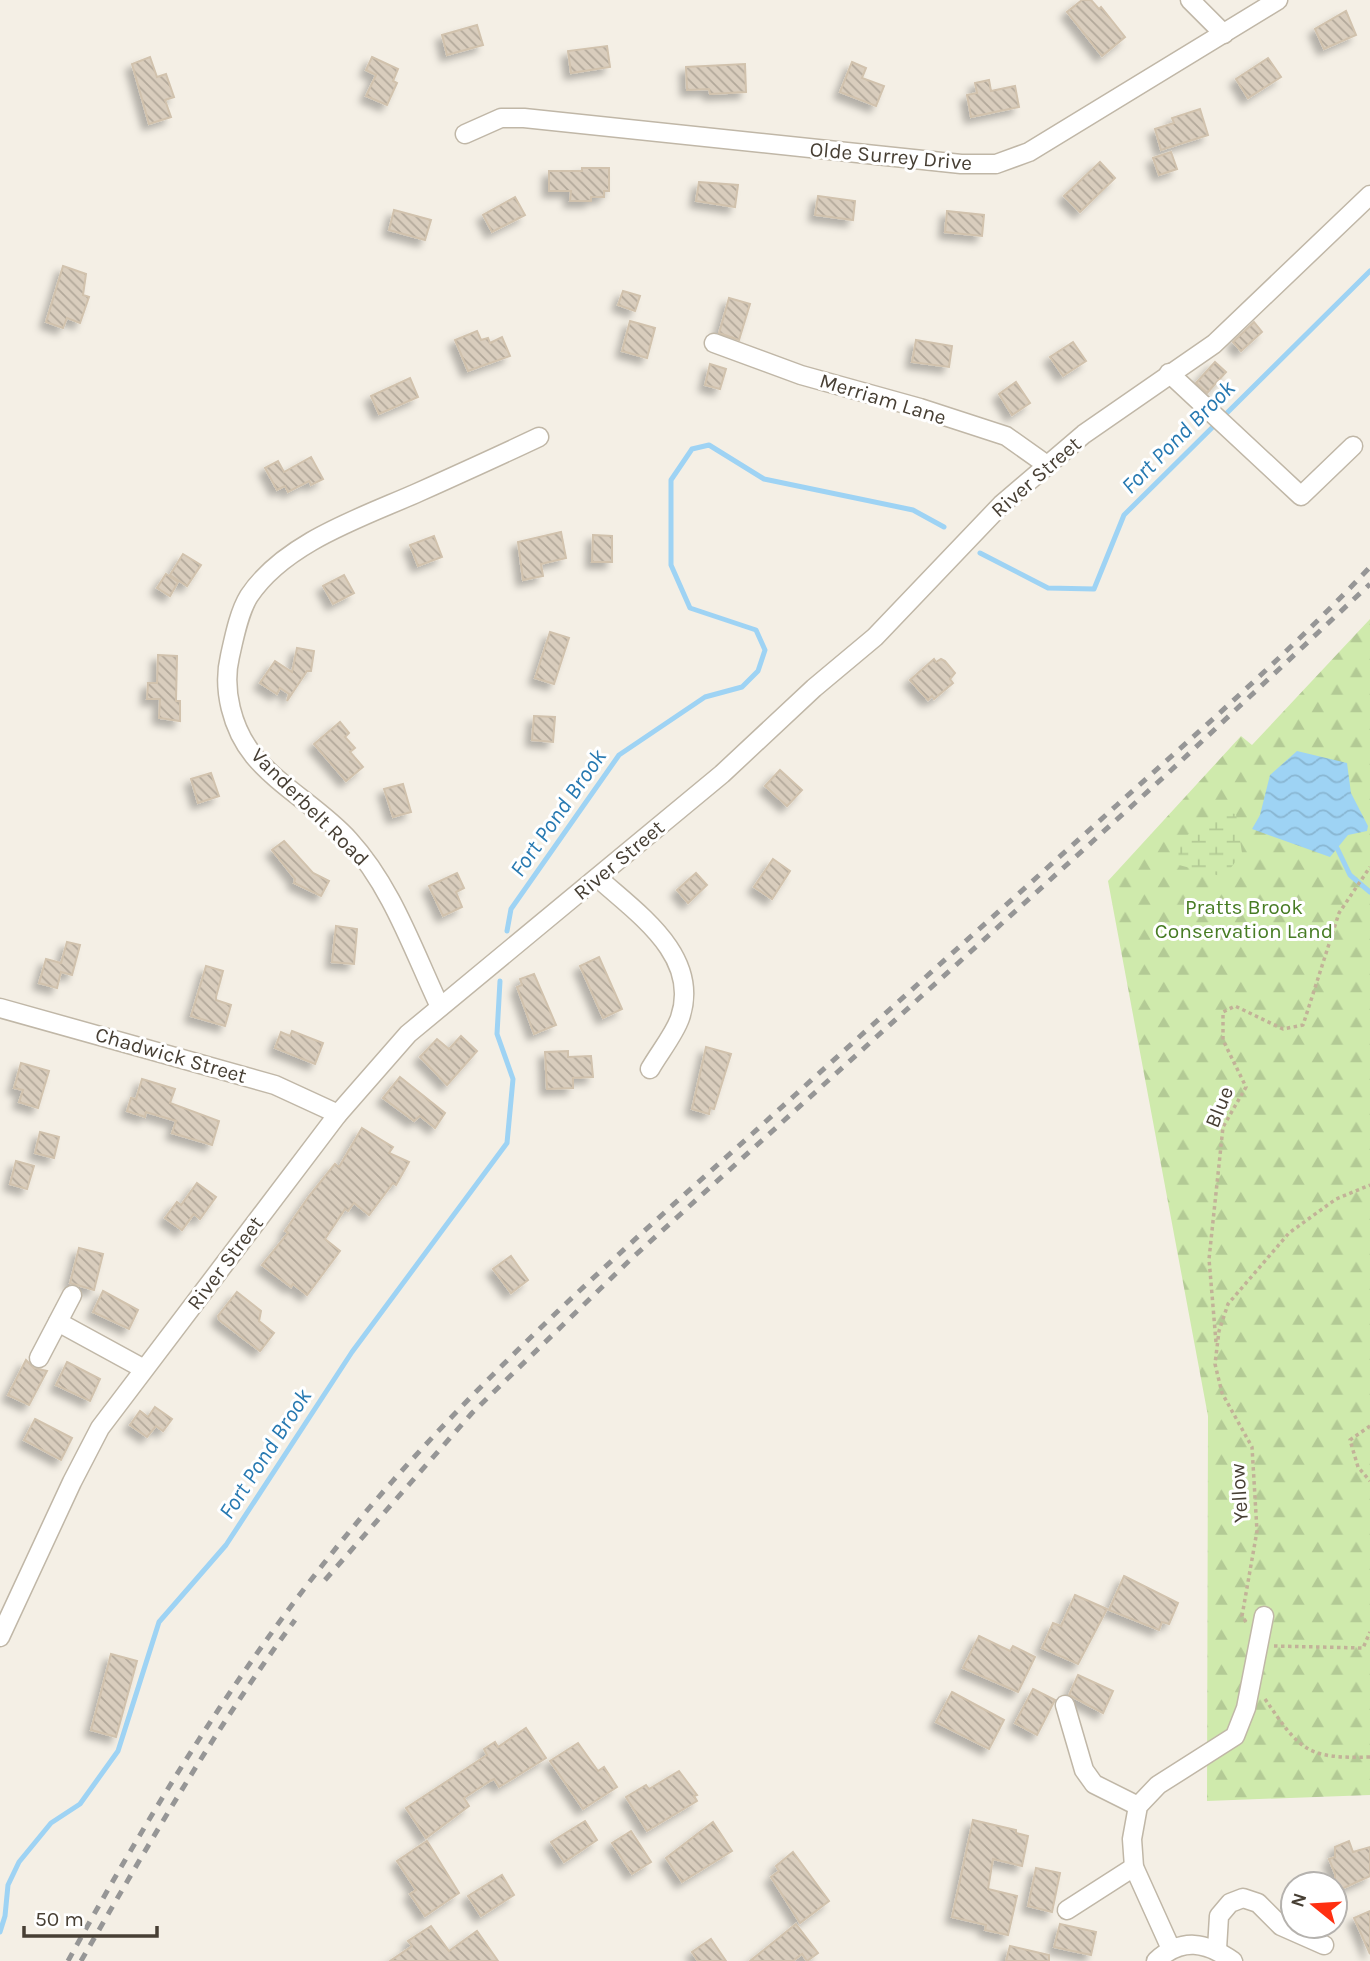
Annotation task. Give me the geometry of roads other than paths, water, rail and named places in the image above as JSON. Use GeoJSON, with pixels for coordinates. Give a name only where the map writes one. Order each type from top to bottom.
{"type":"FeatureCollection","features":[{"type":"Feature","properties":{"kind":"street"},"geometry":{"type":"LineString","coordinates":[[1191,0],[1224,34]]}},
{"type":"Feature","properties":{"kind":"street","name":"Olde Surrey Drive"},"geometry":{"type":"LineString","coordinates":[[466,134],[501,118],[524,118],[961,164],[996,164],[1029,152],[1278,0]]}},
{"type":"Feature","properties":{"kind":"street","name":"River Street"},"geometry":{"type":"LineString","coordinates":[[0,1637],[87,1450],[144,1369],[338,1114],[395,1048],[440,1007],[722,774],[814,688],[875,637],[1002,504],[1047,465],[1169,373],[1214,344],[1370,195]]}},
{"type":"Feature","properties":{"kind":"street","name":"Merriam Lane"},"geometry":{"type":"LineString","coordinates":[[714,343],[801,375],[920,408],[1006,436],[1047,465]]}},
{"type":"Feature","properties":{"kind":"street"},"geometry":{"type":"LineString","coordinates":[[1169,373],[1214,418],[1301,496],[1353,446]]}},
{"type":"Feature","properties":{"kind":"street","name":"Vanderbelt Road"},"geometry":{"type":"LineString","coordinates":[[440,1007],[386,893],[368,862],[348,839],[254,756],[240,734],[231,709],[227,668],[248,597],[266,577],[294,554],[373,513],[539,437]]}},
{"type":"Feature","properties":{"kind":"street"},"geometry":{"type":"LineString","coordinates":[[598,878],[639,915],[672,950],[681,965],[685,992],[680,1019],[650,1069]]}},
{"type":"Feature","properties":{"kind":"street","name":"Chadwick Street"},"geometry":{"type":"LineString","coordinates":[[0,1008],[262,1081],[307,1097],[338,1114]]}},
{"type":"Feature","properties":{"kind":"street"},"geometry":{"type":"LineString","coordinates":[[39,1358],[72,1295]]}},
{"type":"Feature","properties":{"kind":"street"},"geometry":{"type":"LineString","coordinates":[[58,1322],[144,1369]]}},
{"type":"Feature","properties":{"kind":"street"},"geometry":{"type":"LineString","coordinates":[[1171,1949],[1134,1867],[1132,1839],[1138,1806],[1158,1785],[1235,1736],[1246,1708],[1265,1616]]}},
{"type":"Feature","properties":{"kind":"street"},"geometry":{"type":"LineString","coordinates":[[1065,1705],[1084,1770],[1094,1784],[1138,1806]]}},
{"type":"Feature","properties":{"kind":"street"},"geometry":{"type":"LineString","coordinates":[[1067,1910],[1134,1867]]}},
{"type":"Feature","properties":{"kind":"street"},"geometry":{"type":"LineString","coordinates":[[1217,1950],[1219,1916],[1230,1903],[1242,1898],[1258,1903],[1281,1926],[1324,1945]]}},
{"type":"Feature","properties":{"kind":"street"},"geometry":{"type":"LineString","coordinates":[[1156,1961],[1171,1949],[1195,1942],[1217,1950],[1233,1961]]}},
{"type":"Feature","properties":{"kind":"water"},"geometry":{"type":"Polygon","coordinates":[[[1297,751],[1347,763],[1351,793],[1368,826],[1367,831],[1348,835],[1330,857],[1252,829],[1260,815],[1270,775],[1297,751]]]}},
{"type":"Feature","properties":{"kind":"waterway","name":"Fort Pond Brook"},"geometry":{"type":"LineString","coordinates":[[980,553],[1048,588],[1094,589],[1124,515],[1370,271]]}},
{"type":"Feature","properties":{"kind":"waterway","name":"Fort Pond Brook"},"geometry":{"type":"LineString","coordinates":[[507,931],[511,909],[619,755],[705,697],[742,687],[758,671],[765,650],[756,630],[690,608],[671,565],[671,480],[692,449],[709,445],[764,479],[913,510],[944,527]]}},
{"type":"Feature","properties":{"kind":"waterway"},"geometry":{"type":"LineString","coordinates":[[1337,848],[1350,875],[1370,892]]}},
{"type":"Feature","properties":{"kind":"waterway","name":"Fort Pond Brook"},"geometry":{"type":"LineString","coordinates":[[0,1932],[5,1916],[8,1885],[19,1862],[51,1823],[80,1804],[118,1751],[159,1622],[226,1545],[352,1352],[507,1143],[513,1079],[497,1034],[500,981]]}},
{"type":"Feature","properties":{"kind":"railway"},"geometry":{"type":"LineString","coordinates":[[68,1961],[179,1771],[261,1648],[304,1588],[350,1531],[440,1430],[526,1342],[615,1258],[1214,718],[1309,629],[1370,567]]}},
{"type":"Feature","properties":{"kind":"railway"},"geometry":{"type":"LineString","coordinates":[[325,1580],[472,1413],[632,1258],[1166,775],[1370,584]]}},
{"type":"Feature","properties":{"kind":"railway"},"geometry":{"type":"LineString","coordinates":[[81,1961],[210,1744],[295,1620]]}},
{"type":"Feature","properties":{"kind":"park label","name":"Pratts Brook Conservation Land"},"geometry":{"type":"Point","coordinates":[1244,919]}}]}
